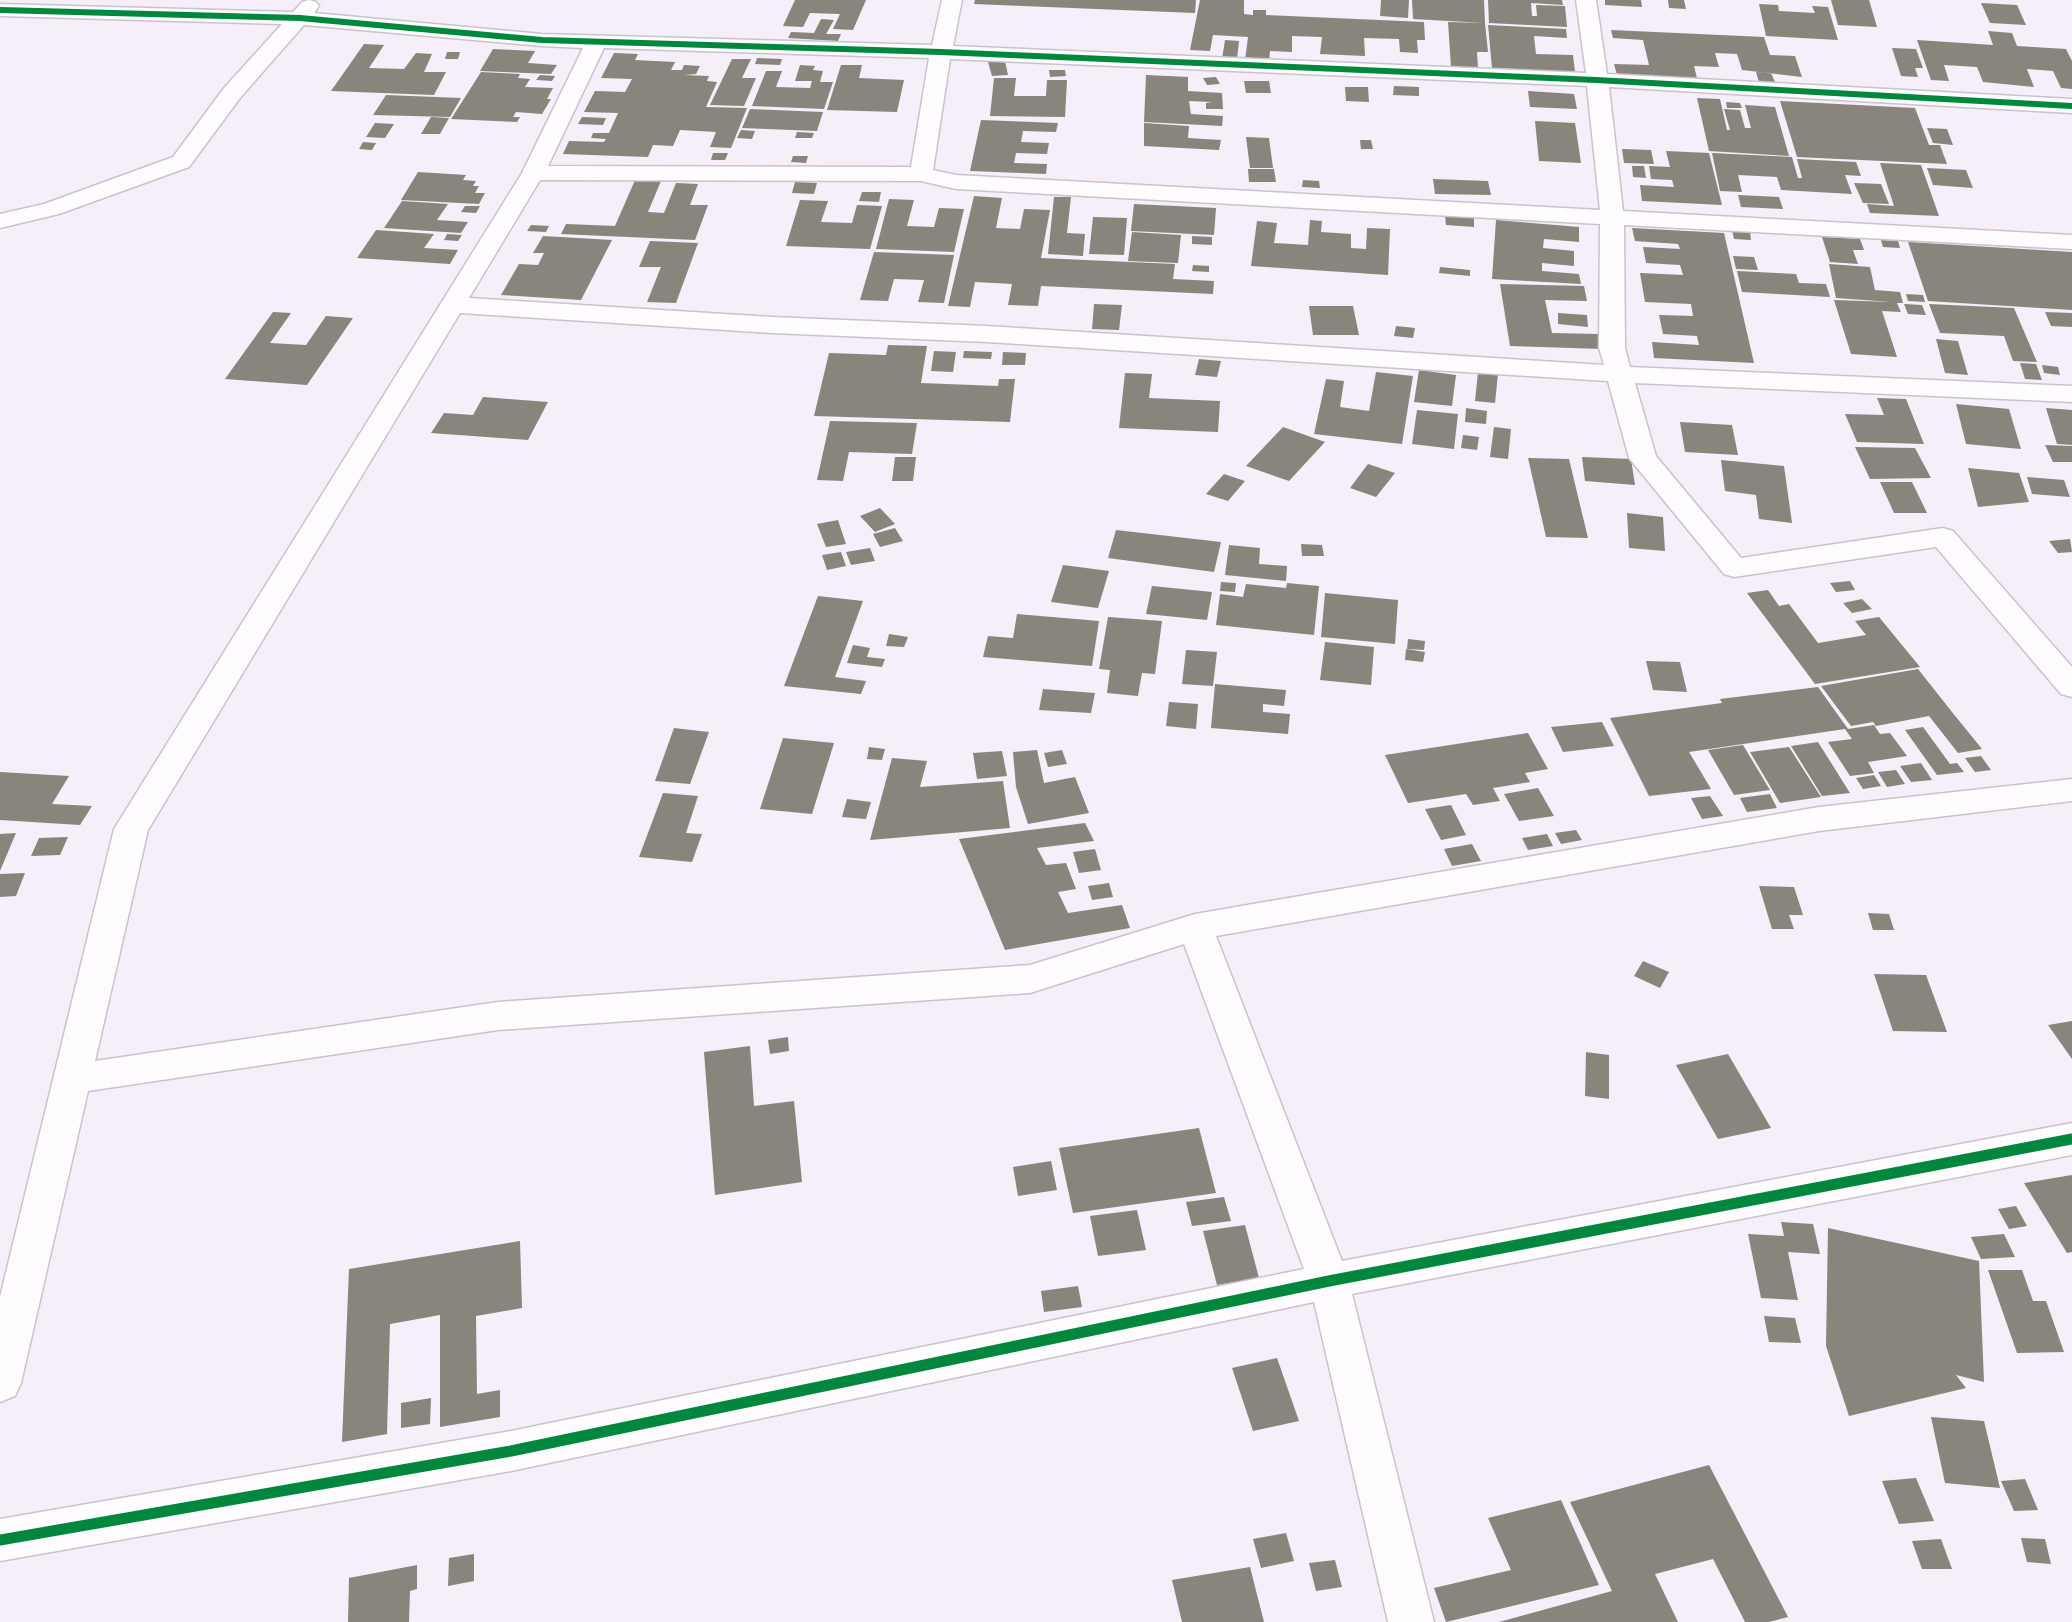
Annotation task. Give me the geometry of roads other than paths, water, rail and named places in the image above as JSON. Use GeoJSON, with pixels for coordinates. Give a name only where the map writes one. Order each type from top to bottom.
{"type":"FeatureCollection","features":[{"type":"Feature","properties":{"kind":"street"},"geometry":{"type":"LineString","coordinates":[[0,221],[51,209],[181,162],[232,93],[314,0]]}},
{"type":"Feature","properties":{"kind":"street"},"geometry":{"type":"LineString","coordinates":[[921,174],[952,0]]}},
{"type":"Feature","properties":{"kind":"street"},"geometry":{"type":"LineString","coordinates":[[1586,0],[1612,215],[1612,348],[1643,458],[1734,568],[1943,537],[2072,687]]}},
{"type":"Feature","properties":{"kind":"street"},"geometry":{"type":"LineString","coordinates":[[0,10],[300,18],[542,40],[941,52],[1596,80],[2072,106]]}},
{"type":"Feature","properties":{"kind":"street"},"geometry":{"type":"LineString","coordinates":[[0,1383],[70,1079],[131,829],[533,174],[596,42]]}},
{"type":"Feature","properties":{"kind":"street"},"geometry":{"type":"LineString","coordinates":[[533,174],[921,174],[956,182],[1612,215],[2072,242]]}},
{"type":"Feature","properties":{"kind":"street"},"geometry":{"type":"LineString","coordinates":[[453,305],[772,325],[987,334],[1620,374],[2072,394]]}},
{"type":"Feature","properties":{"kind":"street"},"geometry":{"type":"LineString","coordinates":[[70,1079],[498,1016],[1030,979],[1195,927],[1819,819],[2072,790]]}},
{"type":"Feature","properties":{"kind":"street"},"geometry":{"type":"LineString","coordinates":[[1195,927],[1329,1281],[1411,1622]]}},
{"type":"Feature","properties":{"kind":"street"},"geometry":{"type":"LineString","coordinates":[[0,1540],[511,1451],[1329,1281],[2072,1139]]}}]}
